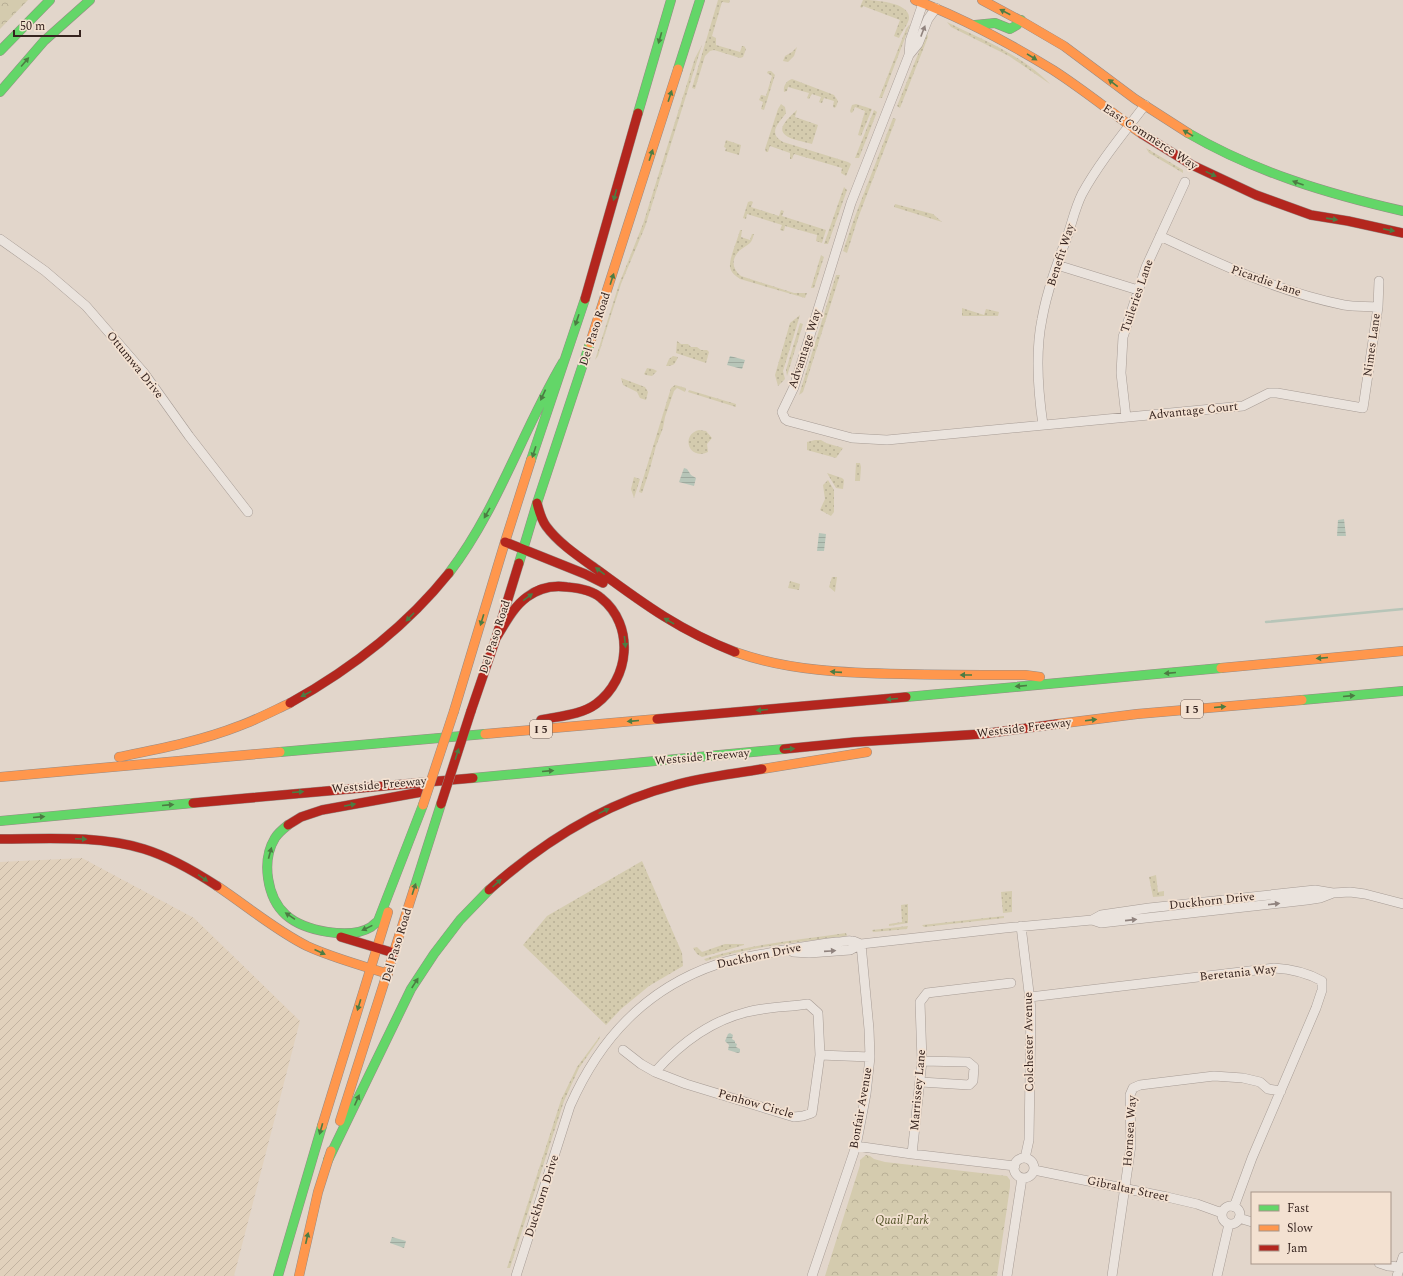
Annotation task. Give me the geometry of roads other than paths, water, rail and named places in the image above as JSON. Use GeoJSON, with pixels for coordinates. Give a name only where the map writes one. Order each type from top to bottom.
{"type":"FeatureCollection","features":[{"type":"Feature","properties":{"kind":"main road"},"geometry":{"type":"LineString","coordinates":[[0,52],[50,0]]}},
{"type":"Feature","properties":{"kind":"main road"},"geometry":{"type":"LineString","coordinates":[[0,92],[44,41],[90,0]]}},
{"type":"Feature","properties":{"kind":"main road","name":"Del Paso Road"},"geometry":{"type":"LineString","coordinates":[[278,1276],[370,967],[454,711],[505,542],[563,362],[590,284],[671,0]]}},
{"type":"Feature","properties":{"kind":"main road","name":"Del Paso Road"},"geometry":{"type":"LineString","coordinates":[[299,1276],[318,1192],[328,1160],[441,804],[496,638],[522,548],[598,322],[700,0]]}},
{"type":"Feature","properties":{"kind":"main road","name":"East Commerce Way"},"geometry":{"type":"LineString","coordinates":[[982,0],[1021,20],[1064,46],[1145,105],[1203,141],[1258,168],[1332,194],[1403,211]]}},
{"type":"Feature","properties":{"kind":"main road","name":"East Commerce Way"},"geometry":{"type":"LineString","coordinates":[[919,2],[936,8],[1001,39],[1054,71],[1129,126],[1192,165],[1256,195],[1311,216],[1348,221],[1403,232]]}},
{"type":"Feature","properties":{"kind":"main road"},"geometry":{"type":"LineString","coordinates":[[973,25],[996,23],[1008,29],[1016,27],[1021,20]]}},
{"type":"Feature","properties":{"kind":"main road"},"geometry":{"type":"LineString","coordinates":[[4,777],[167,748],[233,728],[258,718],[338,676],[386,639],[415,611],[442,581],[459,559],[491,507],[548,384],[563,362]]}},
{"type":"Feature","properties":{"kind":"main road"},"geometry":{"type":"LineString","coordinates":[[537,503],[542,521],[556,538],[642,604]]}},
{"type":"Feature","properties":{"kind":"main road"},"geometry":{"type":"LineString","coordinates":[[505,542],[585,574],[642,604],[689,632],[714,644],[758,659],[785,666],[838,672],[930,675],[1026,675],[1074,681]]}},
{"type":"Feature","properties":{"kind":"main road"},"geometry":{"type":"LineString","coordinates":[[484,734],[576,712],[595,704],[604,697],[618,680],[625,658],[625,640],[618,618],[612,609],[596,595],[575,587],[565,586],[545,588],[527,597],[512,612],[496,638]]}},
{"type":"Feature","properties":{"kind":"main road","name":"I 5"},"geometry":{"type":"LineString","coordinates":[[4,777],[836,704],[1403,651]]}},
{"type":"Feature","properties":{"kind":"main road","name":"Westside Freeway"},"geometry":{"type":"LineString","coordinates":[[0,821],[855,742],[982,734],[1137,714],[1403,691]]}},
{"type":"Feature","properties":{"kind":"main road"},"geometry":{"type":"LineString","coordinates":[[328,1160],[411,989],[438,947],[481,897],[526,858],[550,841],[588,819],[643,794],[673,785],[727,774],[982,734]]}},
{"type":"Feature","properties":{"kind":"main road"},"geometry":{"type":"LineString","coordinates":[[394,953],[341,938],[326,931],[308,926],[287,916],[280,908],[269,885],[267,872],[270,851],[274,840],[286,827],[315,812],[509,775]]}},
{"type":"Feature","properties":{"kind":"main road"},"geometry":{"type":"LineString","coordinates":[[326,931],[347,933],[360,931],[370,928],[378,921],[423,805]]}},
{"type":"Feature","properties":{"kind":"main road"},"geometry":{"type":"LineString","coordinates":[[0,839],[100,840],[124,843],[144,849],[189,868],[295,939],[322,953],[370,967],[388,974]]}},
{"type":"Feature","properties":{"kind":"street","name":"Advantage Way"},"geometry":{"type":"LineString","coordinates":[[919,2],[910,41],[909,54],[851,203],[794,387],[782,412],[785,419],[788,421],[852,438],[874,440],[1044,425]]}},
{"type":"Feature","properties":{"kind":"street","name":"Advantage Way"},"geometry":{"type":"LineString","coordinates":[[909,54],[918,44],[928,18],[936,8]]}},
{"type":"Feature","properties":{"kind":"street","name":"Benefit Way"},"geometry":{"type":"LineString","coordinates":[[1044,425],[1039,383],[1038,351],[1042,319],[1057,265],[1076,207],[1082,195],[1112,148],[1145,105]]}},
{"type":"Feature","properties":{"kind":"street","name":"Tuileries Lane"},"geometry":{"type":"LineString","coordinates":[[1126,418],[1121,373],[1123,337],[1146,267],[1185,182]]}},
{"type":"Feature","properties":{"kind":"street","name":"Picardie Lane"},"geometry":{"type":"LineString","coordinates":[[1160,236],[1241,273],[1300,293],[1345,305],[1378,307]]}},
{"type":"Feature","properties":{"kind":"street","name":"Ottumwa Drive"},"geometry":{"type":"LineString","coordinates":[[0,239],[45,271],[86,306],[144,373],[189,436],[248,512]]}},
{"type":"Feature","properties":{"kind":"street"},"geometry":{"type":"LineString","coordinates":[[1057,265],[1138,290]]}},
{"type":"Feature","properties":{"kind":"street","name":"Nimes Lane"},"geometry":{"type":"LineString","coordinates":[[1363,408],[1378,307],[1379,281]]}},
{"type":"Feature","properties":{"kind":"street","name":"Advantage Court"},"geometry":{"type":"LineString","coordinates":[[1044,425],[1242,406],[1269,393],[1277,393],[1363,408]]}},
{"type":"Feature","properties":{"kind":"street","name":"Duckhorn Drive"},"geometry":{"type":"LineString","coordinates":[[516,1276],[570,1106],[581,1082],[604,1045],[635,1012],[670,986],[694,974],[718,964],[744,957],[777,952],[809,953],[850,950],[861,944],[1021,926],[1092,920],[1101,923],[1307,900],[1320,898],[1333,893],[1350,892],[1365,894],[1403,904]]}},
{"type":"Feature","properties":{"kind":"street","name":"Colchester Avenue"},"geometry":{"type":"LineString","coordinates":[[1021,926],[1031,1010],[1029,1140],[1025,1158]]}},
{"type":"Feature","properties":{"kind":"street","name":"Bonfair Avenue"},"geometry":{"type":"LineString","coordinates":[[814,1273],[856,1146],[866,1094],[870,1057],[869,1029],[861,944]]}},
{"type":"Feature","properties":{"kind":"street","name":"Beretania Way"},"geometry":{"type":"LineString","coordinates":[[1030,996],[1274,968],[1288,968],[1312,975],[1322,981],[1322,990],[1309,1026],[1234,1207]]}},
{"type":"Feature","properties":{"kind":"street","name":"Marrissey Lane"},"geometry":{"type":"LineString","coordinates":[[912,1154],[921,1082],[922,1060],[920,1002],[927,993],[1011,983]]}},
{"type":"Feature","properties":{"kind":"street","name":"Penhow Circle"},"geometry":{"type":"LineString","coordinates":[[624,1050],[641,1064],[655,1072],[686,1084],[794,1117],[803,1116],[812,1113],[820,1055],[818,1013],[808,1004],[747,1012],[712,1025],[688,1040],[670,1054],[655,1072]]}},
{"type":"Feature","properties":{"kind":"street"},"geometry":{"type":"LineString","coordinates":[[820,1055],[870,1057]]}},
{"type":"Feature","properties":{"kind":"street"},"geometry":{"type":"LineString","coordinates":[[921,1082],[969,1085],[973,1080],[974,1066],[968,1062],[922,1060]]}},
{"type":"Feature","properties":{"kind":"street","name":"Hornsea Way"},"geometry":{"type":"LineString","coordinates":[[1112,1276],[1131,1145],[1130,1095],[1133,1088],[1140,1085],[1155,1083],[1226,1076],[1260,1082],[1268,1089],[1281,1091]]}},
{"type":"Feature","properties":{"kind":"street"},"geometry":{"type":"LineString","coordinates":[[856,1146],[1014,1166]]}},
{"type":"Feature","properties":{"kind":"street"},"geometry":{"type":"LineString","coordinates":[[1025,1158],[1033,1163],[1034,1170],[1031,1175],[1022,1178],[1016,1174],[1014,1166],[1019,1160],[1025,1158]]}},
{"type":"Feature","properties":{"kind":"street","name":"Gibraltar Street"},"geometry":{"type":"LineString","coordinates":[[1034,1170],[1197,1204],[1222,1212]]}},
{"type":"Feature","properties":{"kind":"street"},"geometry":{"type":"LineString","coordinates":[[1006,1276],[1022,1178]]}},
{"type":"Feature","properties":{"kind":"street"},"geometry":{"type":"LineString","coordinates":[[1228,1207],[1234,1207],[1238,1210],[1239,1218],[1234,1223],[1229,1224],[1224,1221],[1222,1212],[1228,1207]]}},
{"type":"Feature","properties":{"kind":"street"},"geometry":{"type":"LineString","coordinates":[[1239,1218],[1251,1222]]}},
{"type":"Feature","properties":{"kind":"street"},"geometry":{"type":"LineString","coordinates":[[1217,1276],[1229,1224]]}},
{"type":"Feature","properties":{"kind":"street"},"geometry":{"type":"LineString","coordinates":[[1381,1264],[1398,1272],[1403,1257]]}},
{"type":"Feature","properties":{"kind":"waterway"},"geometry":{"type":"LineString","coordinates":[[1266,622],[1403,609]]}},
{"type":"Feature","properties":{"kind":"park label","name":"Quail Park"},"geometry":{"type":"Point","coordinates":[902,1220]}}]}
